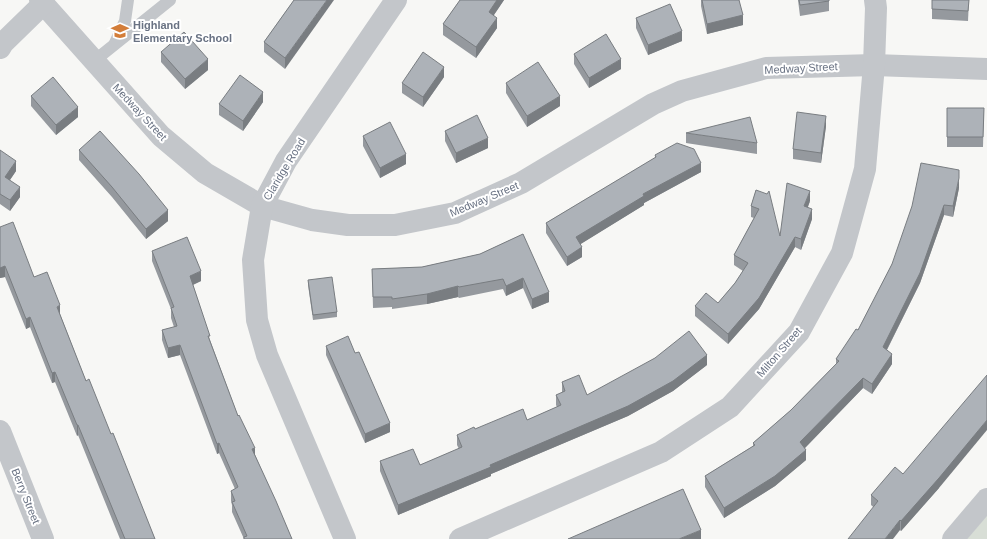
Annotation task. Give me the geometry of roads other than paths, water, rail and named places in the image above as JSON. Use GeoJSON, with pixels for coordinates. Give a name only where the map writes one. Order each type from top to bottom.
{"type":"FeatureCollection","features":[{"type":"Feature","properties":{"kind":"street","name":"Claridge Road"},"geometry":{"type":"LineString","coordinates":[[345,539],[267,355],[257,320],[253,260],[262,206],[286,161],[396,0]]}},
{"type":"Feature","properties":{"kind":"street","name":"Milton Street"},"geometry":{"type":"LineString","coordinates":[[460,539],[661,452],[730,406],[799,332],[842,253],[865,169],[874,65],[875,0]]}},
{"type":"Feature","properties":{"kind":"street","name":"Medway Street"},"geometry":{"type":"LineString","coordinates":[[41,2],[161,136],[205,173],[262,206],[312,220],[348,225],[395,225],[456,213],[521,183],[653,104],[682,92],[766,68],[874,65],[987,69]]}},
{"type":"Feature","properties":{"kind":"street"},"geometry":{"type":"LineString","coordinates":[[0,48],[41,2]]}},
{"type":"Feature","properties":{"kind":"street","name":"Berry Street"},"geometry":{"type":"LineString","coordinates":[[0,431],[43,539]]}},
{"type":"Feature","properties":{"kind":"street"},"geometry":{"type":"LineString","coordinates":[[953,539],[987,500]]}},
{"type":"Feature","properties":{"kind":"lane"},"geometry":{"type":"LineString","coordinates":[[114,46],[126,21],[128,0]]}},
{"type":"Feature","properties":{"kind":"lane"},"geometry":{"type":"LineString","coordinates":[[94,61],[170,0]]}},
{"type":"Feature","properties":{"kind":"place","name":"Highland Elementary School"},"geometry":{"type":"Point","coordinates":[120,31]}}]}
